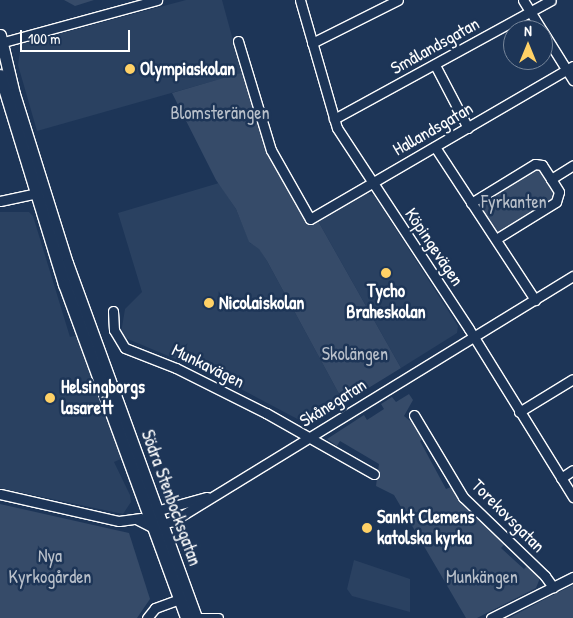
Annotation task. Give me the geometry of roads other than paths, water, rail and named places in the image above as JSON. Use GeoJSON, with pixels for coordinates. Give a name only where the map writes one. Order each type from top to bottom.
{"type":"FeatureCollection","features":[{"type":"Feature","properties":{"kind":"main road"},"geometry":{"type":"LineString","coordinates":[[1,40],[40,193]]}},
{"type":"Feature","properties":{"kind":"main road"},"geometry":{"type":"LineString","coordinates":[[0,75],[40,193]]}},
{"type":"Feature","properties":{"kind":"main road","name":"Södra Stenbocksgatan"},"geometry":{"type":"LineString","coordinates":[[40,193],[67,293],[147,514],[157,526],[184,597],[196,618]]}},
{"type":"Feature","properties":{"kind":"main road","name":"Södra Stenbocksgatan"},"geometry":{"type":"LineString","coordinates":[[184,597],[186,618]]}},
{"type":"Feature","properties":{"kind":"street"},"geometry":{"type":"LineString","coordinates":[[1,40],[157,0]]}},
{"type":"Feature","properties":{"kind":"street","name":"Köpingevägen"},"geometry":{"type":"LineString","coordinates":[[300,0],[334,119],[372,183],[474,337],[573,497]]}},
{"type":"Feature","properties":{"kind":"street"},"geometry":{"type":"LineString","coordinates":[[312,43],[398,0]]}},
{"type":"Feature","properties":{"kind":"street"},"geometry":{"type":"LineString","coordinates":[[524,0],[535,20]]}},
{"type":"Feature","properties":{"kind":"street","name":"Smålandsgatan"},"geometry":{"type":"LineString","coordinates":[[334,119],[551,0]]}},
{"type":"Feature","properties":{"kind":"street","name":"Hallandsgatan"},"geometry":{"type":"LineString","coordinates":[[238,41],[271,150],[310,219],[570,68]]}},
{"type":"Feature","properties":{"kind":"street"},"geometry":{"type":"LineString","coordinates":[[553,46],[570,68],[573,80]]}},
{"type":"Feature","properties":{"kind":"street"},"geometry":{"type":"LineString","coordinates":[[435,64],[468,128]]}},
{"type":"Feature","properties":{"kind":"street"},"geometry":{"type":"LineString","coordinates":[[435,147],[536,300]]}},
{"type":"Feature","properties":{"kind":"street"},"geometry":{"type":"LineString","coordinates":[[471,203],[535,164],[542,165],[559,192],[556,202],[496,239]]}},
{"type":"Feature","properties":{"kind":"street"},"geometry":{"type":"LineString","coordinates":[[551,178],[573,165]]}},
{"type":"Feature","properties":{"kind":"street"},"geometry":{"type":"LineString","coordinates":[[0,201],[40,193]]}},
{"type":"Feature","properties":{"kind":"street","name":"Skånegatan"},"geometry":{"type":"LineString","coordinates":[[157,526],[212,496],[573,276]]}},
{"type":"Feature","properties":{"kind":"street","name":"Munkavägen"},"geometry":{"type":"LineString","coordinates":[[113,311],[114,330],[126,348],[176,368],[310,437],[374,474]]}},
{"type":"Feature","properties":{"kind":"street"},"geometry":{"type":"LineString","coordinates":[[519,412],[573,379]]}},
{"type":"Feature","properties":{"kind":"street","name":"Torekovsgatan"},"geometry":{"type":"LineString","coordinates":[[414,415],[466,501],[545,576],[553,587]]}},
{"type":"Feature","properties":{"kind":"street"},"geometry":{"type":"LineString","coordinates":[[561,478],[573,470]]}},
{"type":"Feature","properties":{"kind":"street","name":"Skånegatan"},"geometry":{"type":"LineString","coordinates":[[0,494],[119,521],[212,496]]}},
{"type":"Feature","properties":{"kind":"street"},"geometry":{"type":"LineString","coordinates":[[491,618],[573,577]]}},
{"type":"Feature","properties":{"kind":"street"},"geometry":{"type":"LineString","coordinates":[[147,618],[155,608],[184,597]]}},
{"type":"Feature","properties":{"kind":"street"},"geometry":{"type":"LineString","coordinates":[[196,618],[218,618]]}},
{"type":"Feature","properties":{"kind":"place","name":"Olympiaskolan"},"geometry":{"type":"Point","coordinates":[130,69]}},
{"type":"Feature","properties":{"kind":"place","name":"Tycho Braheskolan"},"geometry":{"type":"Point","coordinates":[386,273]}},
{"type":"Feature","properties":{"kind":"place","name":"Nicolaiskolan"},"geometry":{"type":"Point","coordinates":[209,303]}},
{"type":"Feature","properties":{"kind":"place","name":"Helsingborgs lasarett"},"geometry":{"type":"Point","coordinates":[50,398]}},
{"type":"Feature","properties":{"kind":"place","name":"Sankt Clemens katolska kyrka"},"geometry":{"type":"Point","coordinates":[367,528]}},
{"type":"Feature","properties":{"kind":"park label","name":"Blomsterängen"},"geometry":{"type":"Point","coordinates":[220,113]}},
{"type":"Feature","properties":{"kind":"park label","name":"Fyrkanten"},"geometry":{"type":"Point","coordinates":[514,202]}},
{"type":"Feature","properties":{"kind":"park label","name":"Skolängen"},"geometry":{"type":"Point","coordinates":[355,354]}},
{"type":"Feature","properties":{"kind":"park label","name":"Nya Kyrkogården"},"geometry":{"type":"Point","coordinates":[50,567]}},
{"type":"Feature","properties":{"kind":"park label","name":"Munkängen"},"geometry":{"type":"Point","coordinates":[482,577]}}]}
